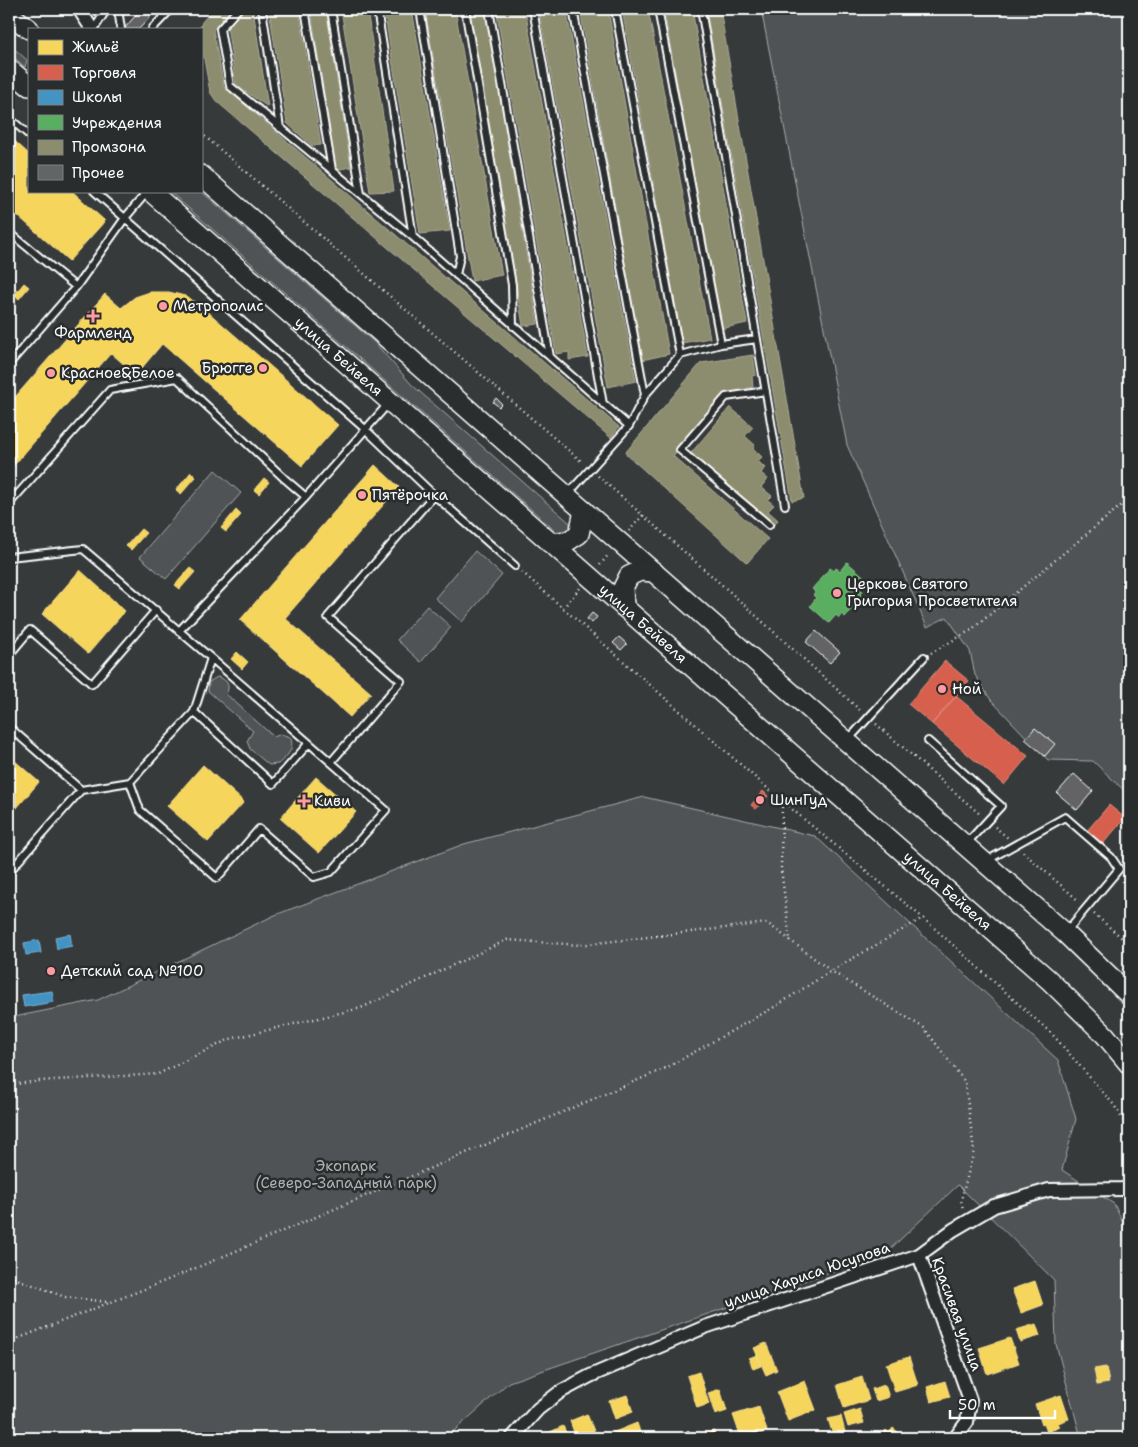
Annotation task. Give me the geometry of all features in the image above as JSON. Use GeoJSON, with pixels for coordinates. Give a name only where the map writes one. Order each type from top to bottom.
{"type":"FeatureCollection","features":[{"type":"Feature","properties":{"kind":"main road"},"geometry":{"type":"LineString","coordinates":[[9,14],[28,28]]}},
{"type":"Feature","properties":{"kind":"main road"},"geometry":{"type":"LineString","coordinates":[[9,69],[28,85]]}},
{"type":"Feature","properties":{"kind":"main road"},"geometry":{"type":"LineString","coordinates":[[202,176],[985,862],[1065,933],[1129,995]]}},
{"type":"Feature","properties":{"kind":"main road","name":"улица Бейвеля"},"geometry":{"type":"LineString","coordinates":[[150,192],[1049,980],[1105,1035],[1129,1064]]}},
{"type":"Feature","properties":{"kind":"main road"},"geometry":{"type":"LineString","coordinates":[[550,542],[568,541],[579,534],[584,510]]}},
{"type":"Feature","properties":{"kind":"main road"},"geometry":{"type":"LineString","coordinates":[[624,607],[623,588],[629,576],[640,571],[654,572]]}},
{"type":"Feature","properties":{"kind":"street"},"geometry":{"type":"LineString","coordinates":[[78,9],[92,28]]}},
{"type":"Feature","properties":{"kind":"street","name":"улица Хариса Юсупова"},"geometry":{"type":"LineString","coordinates":[[512,1438],[538,1409],[560,1392],[590,1376],[705,1327],[919,1255],[994,1206],[1049,1190],[1123,1189],[1129,1187]]}},
{"type":"Feature","properties":{"kind":"street","name":"Красивая улица"},"geometry":{"type":"LineString","coordinates":[[919,1255],[970,1400],[967,1422],[955,1438]]}},
{"type":"Feature","properties":{"kind":"lane"},"geometry":{"type":"LineString","coordinates":[[94,28],[107,9]]}},
{"type":"Feature","properties":{"kind":"lane"},"geometry":{"type":"LineString","coordinates":[[118,9],[121,28]]}},
{"type":"Feature","properties":{"kind":"lane"},"geometry":{"type":"LineString","coordinates":[[153,28],[171,9]]}},
{"type":"Feature","properties":{"kind":"lane"},"geometry":{"type":"LineString","coordinates":[[238,9],[220,29],[230,86],[456,274],[629,426]]}},
{"type":"Feature","properties":{"kind":"lane"},"geometry":{"type":"LineString","coordinates":[[262,9],[280,128]]}},
{"type":"Feature","properties":{"kind":"lane"},"geometry":{"type":"LineString","coordinates":[[305,9],[332,170]]}},
{"type":"Feature","properties":{"kind":"lane"},"geometry":{"type":"LineString","coordinates":[[331,9],[361,194]]}},
{"type":"Feature","properties":{"kind":"lane"},"geometry":{"type":"LineString","coordinates":[[377,9],[412,237]]}},
{"type":"Feature","properties":{"kind":"lane"},"geometry":{"type":"LineString","coordinates":[[420,9],[460,256],[456,274]]}},
{"type":"Feature","properties":{"kind":"lane"},"geometry":{"type":"LineString","coordinates":[[465,9],[512,285],[513,326]]}},
{"type":"Feature","properties":{"kind":"lane"},"geometry":{"type":"LineString","coordinates":[[489,9],[550,358]]}},
{"type":"Feature","properties":{"kind":"lane"},"geometry":{"type":"LineString","coordinates":[[533,9],[603,404]]}},
{"type":"Feature","properties":{"kind":"lane"},"geometry":{"type":"LineString","coordinates":[[573,9],[645,395]]}},
{"type":"Feature","properties":{"kind":"lane"},"geometry":{"type":"LineString","coordinates":[[615,9],[680,355]]}},
{"type":"Feature","properties":{"kind":"lane"},"geometry":{"type":"LineString","coordinates":[[658,9],[721,344]]}},
{"type":"Feature","properties":{"kind":"lane"},"geometry":{"type":"LineString","coordinates":[[701,9],[785,505]]}},
{"type":"Feature","properties":{"kind":"lane"},"geometry":{"type":"LineString","coordinates":[[9,118],[28,135]]}},
{"type":"Feature","properties":{"kind":"lane"},"geometry":{"type":"LineString","coordinates":[[95,192],[365,429],[434,495],[515,566]]}},
{"type":"Feature","properties":{"kind":"lane"},"geometry":{"type":"LineString","coordinates":[[9,364],[76,287],[125,218],[148,192]]}},
{"type":"Feature","properties":{"kind":"lane"},"geometry":{"type":"LineString","coordinates":[[9,232],[76,287]]}},
{"type":"Feature","properties":{"kind":"lane"},"geometry":{"type":"LineString","coordinates":[[567,496],[629,426],[645,395],[680,355],[721,344],[757,339]]}},
{"type":"Feature","properties":{"kind":"lane"},"geometry":{"type":"LineString","coordinates":[[9,504],[110,390],[177,378],[306,497]]}},
{"type":"Feature","properties":{"kind":"lane"},"geometry":{"type":"LineString","coordinates":[[766,391],[726,397],[680,450],[768,525]]}},
{"type":"Feature","properties":{"kind":"lane"},"geometry":{"type":"LineString","coordinates":[[179,631],[306,497],[390,402]]}},
{"type":"Feature","properties":{"kind":"lane"},"geometry":{"type":"LineString","coordinates":[[330,762],[401,681],[328,617],[434,495]]}},
{"type":"Feature","properties":{"kind":"lane"},"geometry":{"type":"LineString","coordinates":[[9,557],[83,549],[386,810],[331,872],[314,877],[259,829],[217,878],[140,810],[130,782]]}},
{"type":"Feature","properties":{"kind":"lane"},"geometry":{"type":"LineString","coordinates":[[9,655],[30,630],[92,684],[156,610]]}},
{"type":"Feature","properties":{"kind":"lane"},"geometry":{"type":"LineString","coordinates":[[847,741],[924,657]]}},
{"type":"Feature","properties":{"kind":"lane"},"geometry":{"type":"LineString","coordinates":[[9,872],[82,790],[130,782],[194,712],[211,658]]}},
{"type":"Feature","properties":{"kind":"lane"},"geometry":{"type":"LineString","coordinates":[[194,712],[273,784],[309,743]]}},
{"type":"Feature","properties":{"kind":"lane"},"geometry":{"type":"LineString","coordinates":[[9,727],[82,790]]}},
{"type":"Feature","properties":{"kind":"lane"},"geometry":{"type":"LineString","coordinates":[[928,741],[1001,806],[986,820],[965,845]]}},
{"type":"Feature","properties":{"kind":"lane"},"geometry":{"type":"LineString","coordinates":[[985,862],[1065,817],[1111,857],[1119,870],[1065,933]]}},
{"type":"Feature","properties":{"kind":"path"},"geometry":{"type":"LineString","coordinates":[[202,135],[591,469],[868,717],[1129,944]]}},
{"type":"Feature","properties":{"kind":"path"},"geometry":{"type":"LineString","coordinates":[[924,657],[971,630],[1129,499]]}},
{"type":"Feature","properties":{"kind":"path"},"geometry":{"type":"LineString","coordinates":[[562,608],[643,515]]}},
{"type":"Feature","properties":{"kind":"path"},"geometry":{"type":"LineString","coordinates":[[515,566],[782,801],[923,918],[1052,1034],[1114,1105],[1129,1130]]}},
{"type":"Feature","properties":{"kind":"path"},"geometry":{"type":"LineString","coordinates":[[782,801],[781,868],[790,940]]}},
{"type":"Feature","properties":{"kind":"path"},"geometry":{"type":"LineString","coordinates":[[9,1342],[188,1271],[666,1068],[776,1006],[831,971],[923,918]]}},
{"type":"Feature","properties":{"kind":"path"},"geometry":{"type":"LineString","coordinates":[[9,1085],[39,1081],[158,1074],[230,1039],[361,1008],[507,940],[580,945],[766,923],[831,971],[924,1028],[965,1082],[974,1151],[961,1200],[968,1222]]}},
{"type":"Feature","properties":{"kind":"path"},"geometry":{"type":"LineString","coordinates":[[9,1276],[64,1297],[110,1302]]}},
{"type":"Feature","properties":{"kind":"green space"},"geometry":{"type":"Polygon","coordinates":[[[761,9],[1129,9],[1129,795],[1093,761],[1048,760],[991,700],[975,675],[970,651],[947,617],[927,627],[847,445],[761,9]]]}},
{"type":"Feature","properties":{"kind":"green space"},"geometry":{"type":"Polygon","coordinates":[[[9,44],[27,60],[25,67],[9,53],[9,44]]]}},
{"type":"Feature","properties":{"kind":"green space"},"geometry":{"type":"Polygon","coordinates":[[[170,192],[202,192],[375,343],[412,385],[570,523],[571,528],[568,533],[558,533],[170,192]]]}},
{"type":"Feature","properties":{"kind":"green space"},"geometry":{"type":"Polygon","coordinates":[[[215,470],[241,493],[166,579],[140,557],[215,470]]]}},
{"type":"Feature","properties":{"kind":"green space"},"geometry":{"type":"Polygon","coordinates":[[[475,551],[502,575],[462,622],[435,598],[475,551]]]}},
{"type":"Feature","properties":{"kind":"green space"},"geometry":{"type":"Polygon","coordinates":[[[427,606],[451,627],[421,662],[397,640],[427,606]]]}},
{"type":"Feature","properties":{"kind":"green space"},"geometry":{"type":"Polygon","coordinates":[[[217,677],[227,683],[226,694],[274,737],[281,734],[290,737],[292,741],[291,749],[287,756],[278,764],[269,765],[250,749],[247,741],[253,731],[208,691],[209,682],[217,677]]]}},
{"type":"Feature","properties":{"kind":"green space","name":"Экопарк (Северо-Западный парк)"},"geometry":{"type":"Polygon","coordinates":[[[644,797],[815,836],[1058,1060],[1076,1119],[1062,1170],[1114,1204],[1129,1235],[1129,1438],[1081,1438],[1056,1344],[1054,1280],[958,1185],[886,1253],[509,1382],[446,1438],[9,1438],[9,1018],[98,1000],[275,915],[464,844],[644,797]]]}},
{"type":"Feature","properties":{"kind":"building: Жильё"},"geometry":{"type":"Polygon","coordinates":[[[9,136],[28,153],[28,192],[73,192],[105,221],[69,261],[9,208],[9,136]]]}},
{"type":"Feature","properties":{"kind":"building: Жильё"},"geometry":{"type":"Polygon","coordinates":[[[24,283],[29,287],[19,299],[14,295],[24,283]]]}},
{"type":"Feature","properties":{"kind":"building: Жильё"},"geometry":{"type":"Polygon","coordinates":[[[150,292],[169,292],[185,296],[200,305],[338,425],[302,466],[162,344],[136,375],[111,353],[9,471],[9,404],[105,294],[121,308],[135,297],[150,292]]]}},
{"type":"Feature","properties":{"kind":"building: Жильё"},"geometry":{"type":"Polygon","coordinates":[[[375,465],[399,487],[285,618],[371,693],[350,717],[240,620],[375,465]]]}},
{"type":"Feature","properties":{"kind":"building: Жильё"},"geometry":{"type":"Polygon","coordinates":[[[191,472],[196,477],[181,494],[176,490],[191,472]]]}},
{"type":"Feature","properties":{"kind":"building: Жильё"},"geometry":{"type":"Polygon","coordinates":[[[264,478],[269,482],[259,494],[254,490],[264,478]]]}},
{"type":"Feature","properties":{"kind":"building: Жильё"},"geometry":{"type":"Polygon","coordinates":[[[236,510],[241,515],[226,532],[221,528],[236,510]]]}},
{"type":"Feature","properties":{"kind":"building: Жильё"},"geometry":{"type":"Polygon","coordinates":[[[141,529],[146,533],[131,550],[126,546],[141,529]]]}},
{"type":"Feature","properties":{"kind":"building: Жильё"},"geometry":{"type":"Polygon","coordinates":[[[190,568],[195,572],[180,589],[175,585],[190,568]]]}},
{"type":"Feature","properties":{"kind":"building: Жильё"},"geometry":{"type":"Polygon","coordinates":[[[80,570],[125,611],[88,654],[42,614],[80,570]]]}},
{"type":"Feature","properties":{"kind":"building: Жильё"},"geometry":{"type":"Polygon","coordinates":[[[9,595],[14,600],[9,606],[9,595]]]}},
{"type":"Feature","properties":{"kind":"building: Жильё"},"geometry":{"type":"Polygon","coordinates":[[[237,652],[248,662],[242,669],[231,659],[237,652]]]}},
{"type":"Feature","properties":{"kind":"building: Жильё"},"geometry":{"type":"Polygon","coordinates":[[[14,760],[39,782],[10,816],[9,766],[14,760]]]}},
{"type":"Feature","properties":{"kind":"building: Жильё"},"geometry":{"type":"Polygon","coordinates":[[[203,765],[244,802],[208,842],[167,806],[203,765]]]}},
{"type":"Feature","properties":{"kind":"building: Жильё"},"geometry":{"type":"Polygon","coordinates":[[[316,777],[356,812],[319,853],[280,818],[316,777]]]}},
{"type":"Feature","properties":{"kind":"building: Жильё"},"geometry":{"type":"Polygon","coordinates":[[[1035,1281],[1043,1305],[1021,1313],[1012,1289],[1035,1281]]]}},
{"type":"Feature","properties":{"kind":"building: Жильё"},"geometry":{"type":"Polygon","coordinates":[[[1036,1324],[1040,1336],[1020,1342],[1016,1330],[1036,1324]]]}},
{"type":"Feature","properties":{"kind":"building: Жильё"},"geometry":{"type":"Polygon","coordinates":[[[1010,1338],[1019,1363],[987,1374],[979,1348],[1010,1338]]]}},
{"type":"Feature","properties":{"kind":"building: Жильё"},"geometry":{"type":"Polygon","coordinates":[[[766,1343],[777,1370],[766,1375],[754,1348],[766,1343]]]}},
{"type":"Feature","properties":{"kind":"building: Жильё"},"geometry":{"type":"Polygon","coordinates":[[[757,1355],[761,1366],[753,1369],[749,1358],[757,1355]]]}},
{"type":"Feature","properties":{"kind":"building: Жильё"},"geometry":{"type":"Polygon","coordinates":[[[909,1357],[918,1385],[895,1392],[886,1364],[909,1357]]]}},
{"type":"Feature","properties":{"kind":"building: Жильё"},"geometry":{"type":"Polygon","coordinates":[[[1106,1367],[1109,1383],[1097,1385],[1094,1369],[1106,1367]]]}},
{"type":"Feature","properties":{"kind":"building: Жильё"},"geometry":{"type":"Polygon","coordinates":[[[699,1372],[709,1404],[697,1408],[687,1376],[699,1372]]]}},
{"type":"Feature","properties":{"kind":"building: Жильё"},"geometry":{"type":"Polygon","coordinates":[[[862,1377],[869,1400],[844,1408],[837,1385],[862,1377]]]}},
{"type":"Feature","properties":{"kind":"building: Жильё"},"geometry":{"type":"Polygon","coordinates":[[[805,1381],[816,1410],[788,1421],[777,1392],[805,1381]]]}},
{"type":"Feature","properties":{"kind":"building: Жильё"},"geometry":{"type":"Polygon","coordinates":[[[945,1381],[950,1397],[931,1402],[927,1387],[945,1381]]]}},
{"type":"Feature","properties":{"kind":"building: Жильё"},"geometry":{"type":"Polygon","coordinates":[[[885,1385],[889,1397],[876,1401],[872,1389],[885,1385]]]}},
{"type":"Feature","properties":{"kind":"building: Жильё"},"geometry":{"type":"Polygon","coordinates":[[[720,1389],[727,1411],[715,1415],[708,1393],[720,1389]]]}},
{"type":"Feature","properties":{"kind":"building: Жильё"},"geometry":{"type":"Polygon","coordinates":[[[627,1395],[633,1412],[615,1419],[609,1401],[627,1395]]]}},
{"type":"Feature","properties":{"kind":"building: Жильё"},"geometry":{"type":"Polygon","coordinates":[[[1061,1395],[1069,1419],[1058,1423],[1060,1427],[1047,1432],[1044,1424],[1042,1425],[1035,1404],[1061,1395]]]}},
{"type":"Feature","properties":{"kind":"building: Жильё"},"geometry":{"type":"Polygon","coordinates":[[[759,1407],[767,1431],[741,1438],[733,1415],[759,1407]]]}},
{"type":"Feature","properties":{"kind":"building: Жильё"},"geometry":{"type":"Polygon","coordinates":[[[860,1409],[864,1423],[848,1427],[844,1414],[860,1409]]]}},
{"type":"Feature","properties":{"kind":"building: Жильё"},"geometry":{"type":"Polygon","coordinates":[[[587,1414],[594,1431],[576,1438],[570,1421],[587,1414]]]}},
{"type":"Feature","properties":{"kind":"building: Жильё"},"geometry":{"type":"Polygon","coordinates":[[[841,1416],[845,1432],[833,1435],[828,1419],[841,1416]]]}},
{"type":"Feature","properties":{"kind":"building: Жильё"},"geometry":{"type":"Polygon","coordinates":[[[637,1423],[642,1438],[614,1438],[612,1433],[637,1423]]]}},
{"type":"Feature","properties":{"kind":"building: Жильё"},"geometry":{"type":"Polygon","coordinates":[[[563,1426],[568,1437],[550,1438],[548,1433],[563,1426]]]}},
{"type":"Feature","properties":{"kind":"building: Жильё"},"geometry":{"type":"Polygon","coordinates":[[[893,1428],[905,1438],[879,1438],[886,1430],[889,1433],[893,1428]]]}},
{"type":"Feature","properties":{"kind":"building: Жильё"},"geometry":{"type":"Polygon","coordinates":[[[688,1430],[696,1437],[714,1431],[716,1438],[680,1438],[688,1430]]]}},
{"type":"Feature","properties":{"kind":"building: Торговля","name":"Ной"},"geometry":{"type":"Polygon","coordinates":[[[945,661],[969,681],[932,724],[908,704],[945,661]]]}},
{"type":"Feature","properties":{"kind":"building: Торговля"},"geometry":{"type":"Polygon","coordinates":[[[956,696],[1028,756],[1004,785],[932,724],[956,696]]]}},
{"type":"Feature","properties":{"kind":"building: Торговля","name":"ШинГуд"},"geometry":{"type":"Polygon","coordinates":[[[763,791],[768,796],[756,809],[751,805],[763,791]]]}},
{"type":"Feature","properties":{"kind":"building: Торговля"},"geometry":{"type":"Polygon","coordinates":[[[1109,805],[1125,818],[1102,845],[1086,832],[1109,805]]]}},
{"type":"Feature","properties":{"kind":"building: Школы"},"geometry":{"type":"Polygon","coordinates":[[[70,934],[72,946],[57,949],[55,937],[70,934]]]}},
{"type":"Feature","properties":{"kind":"building: Школы"},"geometry":{"type":"Polygon","coordinates":[[[39,940],[41,953],[26,955],[24,943],[39,940]]]}},
{"type":"Feature","properties":{"kind":"building: Школы"},"geometry":{"type":"Polygon","coordinates":[[[52,991],[54,1002],[24,1007],[22,995],[52,991]]]}},
{"type":"Feature","properties":{"kind":"building: Учреждения","name":"Церковь Святого Григория Просветителя"},"geometry":{"type":"Polygon","coordinates":[[[847,562],[868,580],[860,589],[863,591],[860,595],[862,597],[845,617],[842,614],[839,618],[836,615],[829,623],[810,606],[816,598],[813,595],[815,592],[812,589],[830,568],[834,571],[836,568],[840,571],[847,562]]]}},
{"type":"Feature","properties":{"kind":"building: Промзона"},"geometry":{"type":"Polygon","coordinates":[[[213,9],[231,9],[213,30],[224,87],[619,427],[611,438],[216,101],[210,92],[202,48],[202,28],[200,28],[202,22],[213,9]]]}},
{"type":"Feature","properties":{"kind":"building: Промзона"},"geometry":{"type":"Polygon","coordinates":[[[246,9],[253,9],[268,107],[236,85],[227,26],[246,9]]]}},
{"type":"Feature","properties":{"kind":"building: Промзона"},"geometry":{"type":"Polygon","coordinates":[[[269,9],[299,9],[321,145],[312,146],[287,123],[269,9]]]}},
{"type":"Feature","properties":{"kind":"building: Промзона"},"geometry":{"type":"Polygon","coordinates":[[[311,9],[326,9],[351,167],[335,170],[311,9]]]}},
{"type":"Feature","properties":{"kind":"building: Промзона"},"geometry":{"type":"Polygon","coordinates":[[[341,9],[367,9],[394,191],[370,192],[341,9]]]}},
{"type":"Feature","properties":{"kind":"building: Промзона"},"geometry":{"type":"Polygon","coordinates":[[[384,9],[412,9],[450,231],[420,234],[384,9]]]}},
{"type":"Feature","properties":{"kind":"building: Промзона"},"geometry":{"type":"Polygon","coordinates":[[[425,9],[455,9],[502,275],[472,281],[425,9]]]}},
{"type":"Feature","properties":{"kind":"building: Промзона"},"geometry":{"type":"Polygon","coordinates":[[[469,9],[485,9],[538,324],[523,326],[469,9]]]}},
{"type":"Feature","properties":{"kind":"building: Промзона"},"geometry":{"type":"Polygon","coordinates":[[[496,9],[525,9],[588,357],[569,360],[569,352],[556,354],[496,9]]]}},
{"type":"Feature","properties":{"kind":"building: Промзона"},"geometry":{"type":"Polygon","coordinates":[[[539,9],[566,9],[636,381],[608,387],[539,9]]]}},
{"type":"Feature","properties":{"kind":"building: Промзона"},"geometry":{"type":"Polygon","coordinates":[[[580,9],[608,9],[669,354],[642,360],[580,9]]]}},
{"type":"Feature","properties":{"kind":"building: Промзона"},"geometry":{"type":"Polygon","coordinates":[[[622,9],[648,9],[710,338],[682,343],[622,9]]]}},
{"type":"Feature","properties":{"kind":"building: Промзона"},"geometry":{"type":"Polygon","coordinates":[[[664,9],[692,9],[747,323],[720,329],[664,9]]]}},
{"type":"Feature","properties":{"kind":"building: Промзона"},"geometry":{"type":"Polygon","coordinates":[[[706,9],[720,9],[804,498],[792,501],[706,9]]]}},
{"type":"Feature","properties":{"kind":"building: Промзона"},"geometry":{"type":"Polygon","coordinates":[[[753,355],[756,375],[752,376],[753,387],[723,396],[673,456],[768,539],[747,563],[625,453],[701,363],[753,355]]]}},
{"type":"Feature","properties":{"kind":"building: Промзона"},"geometry":{"type":"Polygon","coordinates":[[[730,407],[753,427],[745,436],[755,445],[753,448],[762,457],[758,461],[765,468],[761,473],[768,479],[761,487],[772,496],[768,500],[774,505],[768,511],[778,520],[774,525],[691,453],[730,407]]]}},
{"type":"Feature","properties":{"kind":"building: Прочее"},"geometry":{"type":"Polygon","coordinates":[[[141,9],[149,9],[151,16],[140,28],[125,28],[141,9]]]}},
{"type":"Feature","properties":{"kind":"building: Прочее"},"geometry":{"type":"Polygon","coordinates":[[[496,398],[502,404],[499,407],[493,402],[496,398]]]}},
{"type":"Feature","properties":{"kind":"building: Прочее"},"geometry":{"type":"Polygon","coordinates":[[[592,613],[597,617],[592,623],[587,619],[592,613]]]}},
{"type":"Feature","properties":{"kind":"building: Прочее"},"geometry":{"type":"Polygon","coordinates":[[[816,631],[840,652],[830,663],[806,642],[816,631]]]}},
{"type":"Feature","properties":{"kind":"building: Прочее"},"geometry":{"type":"Polygon","coordinates":[[[619,637],[627,644],[621,650],[613,643],[619,637]]]}},
{"type":"Feature","properties":{"kind":"building: Прочее"},"geometry":{"type":"Polygon","coordinates":[[[1035,728],[1055,744],[1045,756],[1025,739],[1035,728]]]}},
{"type":"Feature","properties":{"kind":"building: Прочее"},"geometry":{"type":"Polygon","coordinates":[[[1074,774],[1093,791],[1077,810],[1057,793],[1074,774]]]}},
{"type":"Feature","properties":{"kind":"place","name":"Метрополис"},"geometry":{"type":"Point","coordinates":[163,306]}},
{"type":"Feature","properties":{"kind":"place","name":"Фармленд"},"geometry":{"type":"Point","coordinates":[93,316]}},
{"type":"Feature","properties":{"kind":"place","name":"Брюгге"},"geometry":{"type":"Point","coordinates":[263,368]}},
{"type":"Feature","properties":{"kind":"place","name":"Красное&Белое"},"geometry":{"type":"Point","coordinates":[51,373]}},
{"type":"Feature","properties":{"kind":"place","name":"Пятёрочка"},"geometry":{"type":"Point","coordinates":[362,495]}},
{"type":"Feature","properties":{"kind":"place","name":"Церковь Святого Григория Просветителя"},"geometry":{"type":"Point","coordinates":[837,593]}},
{"type":"Feature","properties":{"kind":"place","name":"Ной"},"geometry":{"type":"Point","coordinates":[942,689]}},
{"type":"Feature","properties":{"kind":"place","name":"ШинГуд"},"geometry":{"type":"Point","coordinates":[760,800]}},
{"type":"Feature","properties":{"kind":"place","name":"Киви"},"geometry":{"type":"Point","coordinates":[304,801]}},
{"type":"Feature","properties":{"kind":"place","name":"Детский сад №100"},"geometry":{"type":"Point","coordinates":[51,971]}}]}
